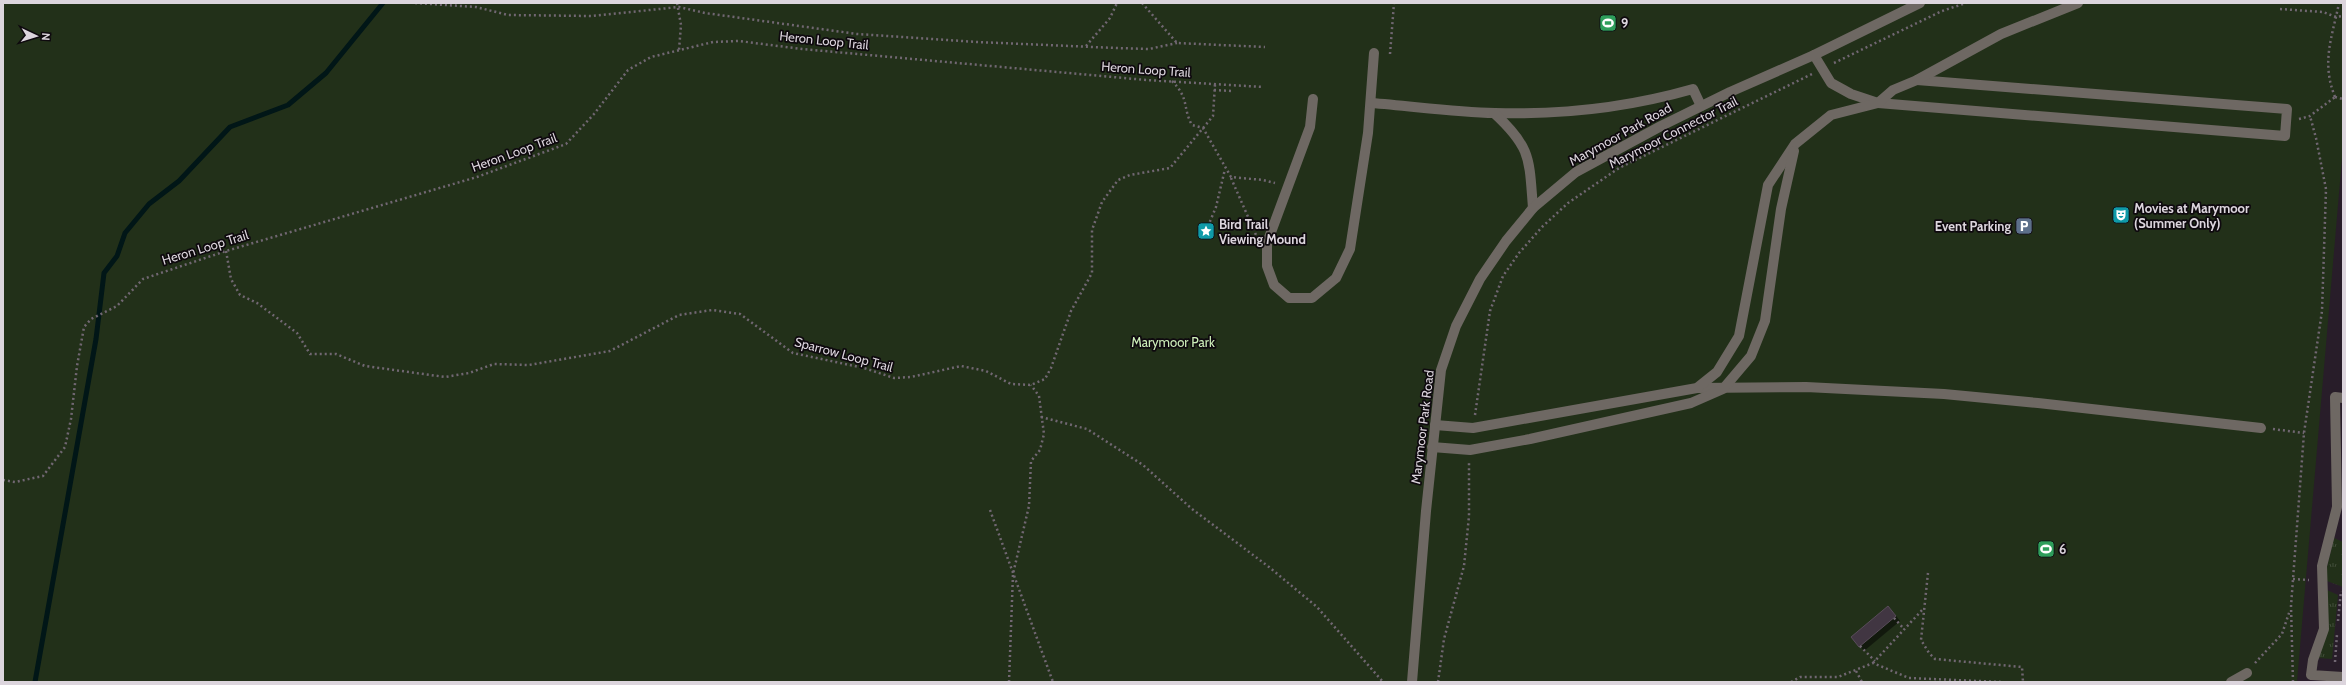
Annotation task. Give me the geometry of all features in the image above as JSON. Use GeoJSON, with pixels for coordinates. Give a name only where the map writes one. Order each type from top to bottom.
{"type":"FeatureCollection","features":[{"type":"Feature","properties":{"kind":"street","name":"Marymoor Park Road"},"geometry":{"type":"LineString","coordinates":[[1412,682],[1432,447],[1441,370],[1456,326],[1480,279],[1506,241],[1533,208],[1576,172],[1701,106],[1814,56],[1920,3]]}},
{"type":"Feature","properties":{"kind":"street"},"geometry":{"type":"LineString","coordinates":[[1697,388],[1717,372],[1739,336],[1768,185],[1795,144],[1831,115],[1878,103],[1893,90],[1917,80],[2001,34],[2078,3]]}},
{"type":"Feature","properties":{"kind":"street"},"geometry":{"type":"LineString","coordinates":[[1313,99],[1310,127],[1267,243],[1267,266],[1274,286],[1289,298],[1312,298],[1336,278],[1350,248],[1360,188],[1371,103],[1374,53]]}},
{"type":"Feature","properties":{"kind":"street"},"geometry":{"type":"LineString","coordinates":[[1814,56],[1831,84],[1851,94],[1878,103],[2285,136],[2287,109],[1917,80]]}},
{"type":"Feature","properties":{"kind":"street"},"geometry":{"type":"LineString","coordinates":[[1371,103],[1494,113],[1556,112],[1660,99],[1693,89],[1701,106]]}},
{"type":"Feature","properties":{"kind":"street"},"geometry":{"type":"LineString","coordinates":[[1494,113],[1513,130],[1525,148],[1530,170],[1533,208]]}},
{"type":"Feature","properties":{"kind":"street"},"geometry":{"type":"LineString","coordinates":[[1432,447],[1470,450],[1530,439],[1691,403],[1722,389],[1751,356],[1765,322],[1781,209],[1795,144]]}},
{"type":"Feature","properties":{"kind":"street"},"geometry":{"type":"LineString","coordinates":[[1435,425],[1474,428],[1697,388],[1722,389],[1806,387],[1944,394],[2261,428]]}},
{"type":"Feature","properties":{"kind":"street"},"geometry":{"type":"LineString","coordinates":[[2339,398],[2337,507],[2322,566],[2324,629],[2313,660],[2312,675],[2343,677]]}},
{"type":"Feature","properties":{"kind":"street"},"geometry":{"type":"LineString","coordinates":[[2231,682],[2247,674]]}},
{"type":"Feature","properties":{"kind":"path"},"geometry":{"type":"LineString","coordinates":[[415,3],[476,7],[508,15],[591,16],[679,7],[704,13],[857,34],[977,42],[1149,49],[1177,43],[1265,47]]}},
{"type":"Feature","properties":{"kind":"path"},"geometry":{"type":"LineString","coordinates":[[678,3],[679,50]]}},
{"type":"Feature","properties":{"kind":"path"},"geometry":{"type":"LineString","coordinates":[[1086,46],[1110,18],[1117,3]]}},
{"type":"Feature","properties":{"kind":"path"},"geometry":{"type":"LineString","coordinates":[[1142,3],[1177,43]]}},
{"type":"Feature","properties":{"kind":"path"},"geometry":{"type":"LineString","coordinates":[[1390,54],[1394,3]]}},
{"type":"Feature","properties":{"kind":"path"},"geometry":{"type":"LineString","coordinates":[[1844,59],[1942,11],[1966,3]]}},
{"type":"Feature","properties":{"kind":"path"},"geometry":{"type":"LineString","coordinates":[[2339,3],[2328,52],[2327,70],[2335,97],[2343,99]]}},
{"type":"Feature","properties":{"kind":"path"},"geometry":{"type":"LineString","coordinates":[[2280,9],[2323,12],[2336,17],[2343,16]]}},
{"type":"Feature","properties":{"kind":"path","name":"Heron Loop Trail"},"geometry":{"type":"LineString","coordinates":[[3,480],[15,482],[43,476],[65,447],[71,419],[77,366],[84,327],[95,316],[110,311],[143,279],[226,251],[477,177],[566,144],[594,114],[628,70],[651,58],[713,42],[739,41],[818,50],[1172,81],[1263,87]]}},
{"type":"Feature","properties":{"kind":"path","name":"Marymoor Connector Trail"},"geometry":{"type":"LineString","coordinates":[[1475,418],[1490,312],[1503,276],[1519,253],[1542,227],[1568,203],[1619,168],[1800,80]]}},
{"type":"Feature","properties":{"kind":"path"},"geometry":{"type":"LineString","coordinates":[[1172,81],[1185,96],[1186,115],[1192,125],[1203,128],[1231,177],[1257,240]]}},
{"type":"Feature","properties":{"kind":"path"},"geometry":{"type":"LineString","coordinates":[[1009,682],[1013,574],[1029,506],[1031,461],[1040,450],[1044,434],[1038,396],[1031,384],[1045,378],[1051,368],[1072,310],[1092,272],[1092,230],[1102,202],[1118,180],[1130,175],[1170,168],[1213,116],[1215,84]]}},
{"type":"Feature","properties":{"kind":"path"},"geometry":{"type":"LineString","coordinates":[[1214,90],[1232,91]]}},
{"type":"Feature","properties":{"kind":"path"},"geometry":{"type":"LineString","coordinates":[[2293,682],[2291,606],[2304,433],[2322,311],[2326,189],[2310,116]]}},
{"type":"Feature","properties":{"kind":"path"},"geometry":{"type":"LineString","coordinates":[[1206,231],[1216,207],[1225,168]]}},
{"type":"Feature","properties":{"kind":"path"},"geometry":{"type":"LineString","coordinates":[[1231,177],[1264,180],[1274,183],[1286,190]]}},
{"type":"Feature","properties":{"kind":"path","name":"Sparrow Loop Trail"},"geometry":{"type":"LineString","coordinates":[[226,251],[232,279],[240,295],[257,303],[297,333],[310,354],[336,354],[365,366],[445,377],[469,373],[494,364],[529,365],[610,351],[679,315],[712,310],[740,314],[793,353],[864,368],[894,378],[911,377],[961,366],[986,371],[1011,384],[1031,384]]}},
{"type":"Feature","properties":{"kind":"path"},"geometry":{"type":"LineString","coordinates":[[1041,417],[1087,429],[1143,465],[1192,509],[1269,567],[1317,607],[1384,682]]}},
{"type":"Feature","properties":{"kind":"path"},"geometry":{"type":"LineString","coordinates":[[2261,428],[2304,433]]}},
{"type":"Feature","properties":{"kind":"path"},"geometry":{"type":"LineString","coordinates":[[1438,682],[1444,639],[1464,566],[1469,516],[1470,455]]}},
{"type":"Feature","properties":{"kind":"path"},"geometry":{"type":"LineString","coordinates":[[990,510],[1053,682]]}},
{"type":"Feature","properties":{"kind":"path"},"geometry":{"type":"LineString","coordinates":[[1928,573],[1921,640],[1929,653],[1935,659],[2022,666],[2023,682]]}},
{"type":"Feature","properties":{"kind":"path"},"geometry":{"type":"LineString","coordinates":[[2293,579],[2302,579]]}},
{"type":"Feature","properties":{"kind":"path"},"geometry":{"type":"LineString","coordinates":[[2341,591],[2339,609],[2343,608]]}},
{"type":"Feature","properties":{"kind":"path"},"geometry":{"type":"LineString","coordinates":[[2247,674],[2282,634],[2291,606]]}},
{"type":"Feature","properties":{"kind":"path"},"geometry":{"type":"LineString","coordinates":[[1790,682],[1800,677],[1823,678],[1856,671],[1874,662],[1924,608]]}},
{"type":"Feature","properties":{"kind":"path"},"geometry":{"type":"LineString","coordinates":[[1894,618],[1904,629]]}},
{"type":"Feature","properties":{"kind":"path"},"geometry":{"type":"LineString","coordinates":[[1860,646],[1874,662],[1909,678],[2002,682]]}},
{"type":"Feature","properties":{"kind":"path"},"geometry":{"type":"LineString","coordinates":[[1856,671],[1862,682]]}},
{"type":"Feature","properties":{"kind":"green space","name":"Marymoor Park"},"geometry":{"type":"Polygon","coordinates":[[[3,3],[2343,3],[2343,147],[2297,682],[3,682],[3,3]]]}},
{"type":"Feature","properties":{"kind":"green space"},"geometry":{"type":"Polygon","coordinates":[[[2334,538],[2343,542],[2343,587],[2327,581],[2327,567],[2334,538]]]}},
{"type":"Feature","properties":{"kind":"green space"},"geometry":{"type":"Polygon","coordinates":[[[2327,590],[2338,595],[2332,659],[2318,658],[2327,590]]]}},
{"type":"Feature","properties":{"kind":"building"},"geometry":{"type":"Polygon","coordinates":[[[1888,606],[1896,616],[1859,647],[1851,637],[1888,606]]]}},
{"type":"Feature","properties":{"kind":"waterway"},"geometry":{"type":"LineString","coordinates":[[35,682],[96,339],[104,273],[117,256],[125,233],[149,204],[179,181],[230,127],[288,105],[326,73],[383,3]]}},
{"type":"Feature","properties":{"kind":"place","name":"9"},"geometry":{"type":"Point","coordinates":[1608,23]}},
{"type":"Feature","properties":{"kind":"place","name":"Movies at Marymoor (Summer Only)"},"geometry":{"type":"Point","coordinates":[2121,215]}},
{"type":"Feature","properties":{"kind":"place","name":"Event Parking"},"geometry":{"type":"Point","coordinates":[2024,226]}},
{"type":"Feature","properties":{"kind":"place","name":"Bird Trail Viewing Mound"},"geometry":{"type":"Point","coordinates":[1206,231]}},
{"type":"Feature","properties":{"kind":"place","name":"6"},"geometry":{"type":"Point","coordinates":[2046,549]}}]}
